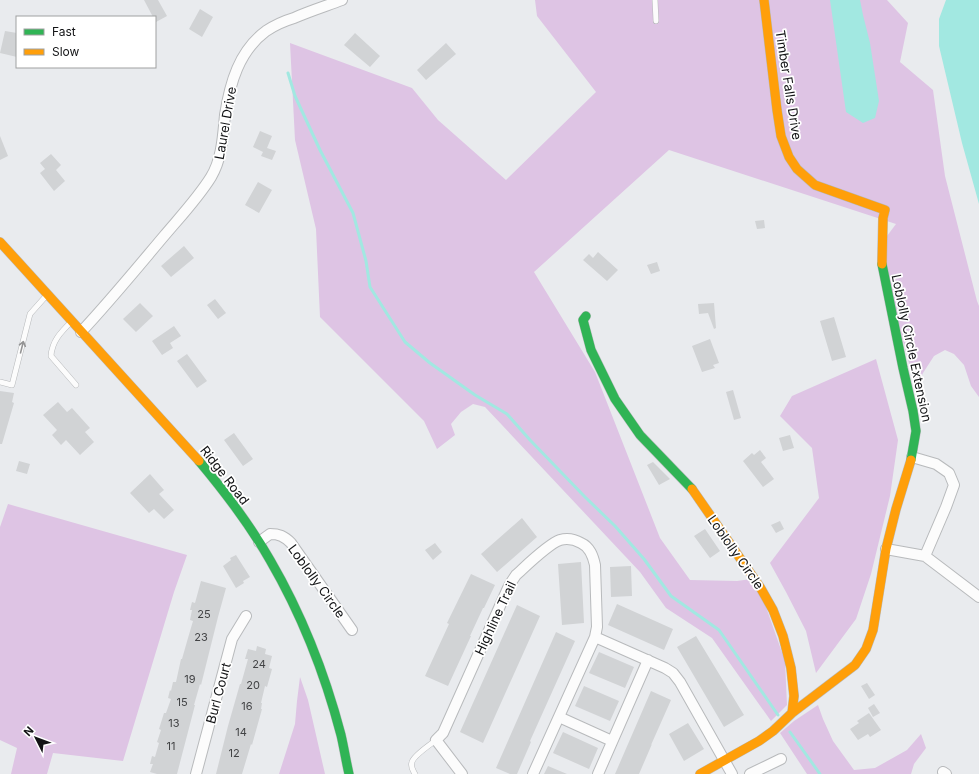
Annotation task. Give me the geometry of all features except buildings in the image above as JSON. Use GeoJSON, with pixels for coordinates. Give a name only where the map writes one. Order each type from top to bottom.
{"type":"FeatureCollection","features":[{"type":"Feature","properties":{"kind":"street","name":"Laurel Drive"},"geometry":{"type":"LineString","coordinates":[[81,332],[107,304],[212,176],[220,153],[227,102],[233,77],[247,50],[267,30],[281,23],[342,0]]}},
{"type":"Feature","properties":{"kind":"street","name":"Timber Falls Drive"},"geometry":{"type":"LineString","coordinates":[[764,0],[781,136],[789,157],[797,169],[815,185],[884,210]]}},
{"type":"Feature","properties":{"kind":"street","name":"Loblolly Circle Extension"},"geometry":{"type":"LineString","coordinates":[[792,713],[849,670],[866,649],[873,630],[886,548],[914,447],[916,431],[913,411],[882,265],[884,210]]}},
{"type":"Feature","properties":{"kind":"street","name":"Ridge Road"},"geometry":{"type":"LineString","coordinates":[[0,242],[212,476],[259,542],[286,588],[318,662],[328,689],[342,737],[349,774]]}},
{"type":"Feature","properties":{"kind":"street","name":"Loblolly Circle"},"geometry":{"type":"LineString","coordinates":[[586,316],[583,320],[591,350],[615,399],[640,435],[690,486],[760,587],[773,610],[783,636],[791,668],[794,696],[792,713]]}},
{"type":"Feature","properties":{"kind":"street"},"geometry":{"type":"LineString","coordinates":[[912,457],[936,464],[950,473],[954,486],[925,556]]}},
{"type":"Feature","properties":{"kind":"street","name":"Loblolly Circle"},"geometry":{"type":"LineString","coordinates":[[259,542],[270,534],[285,537],[291,543],[352,630]]}},
{"type":"Feature","properties":{"kind":"street","name":"Highline Trail"},"geometry":{"type":"LineString","coordinates":[[436,740],[442,733],[516,575],[550,545],[559,540],[574,540],[582,543],[589,549],[594,558],[597,627],[595,637],[533,774]]}},
{"type":"Feature","properties":{"kind":"street"},"geometry":{"type":"LineString","coordinates":[[886,548],[925,556],[979,597]]}},
{"type":"Feature","properties":{"kind":"street","name":"Burl Court"},"geometry":{"type":"LineString","coordinates":[[196,774],[232,639],[246,616]]}},
{"type":"Feature","properties":{"kind":"street"},"geometry":{"type":"LineString","coordinates":[[595,637],[648,660],[672,673],[680,682],[732,774]]}},
{"type":"Feature","properties":{"kind":"street"},"geometry":{"type":"LineString","coordinates":[[598,774],[648,660]]}},
{"type":"Feature","properties":{"kind":"street"},"geometry":{"type":"LineString","coordinates":[[700,774],[759,741],[773,731],[792,713]]}},
{"type":"Feature","properties":{"kind":"street"},"geometry":{"type":"LineString","coordinates":[[559,717],[612,741]]}},
{"type":"Feature","properties":{"kind":"street"},"geometry":{"type":"LineString","coordinates":[[436,740],[462,774]]}},
{"type":"Feature","properties":{"kind":"street"},"geometry":{"type":"LineString","coordinates":[[750,774],[781,759]]}},
{"type":"Feature","properties":{"kind":"lane"},"geometry":{"type":"LineString","coordinates":[[654,0],[656,20]]}},
{"type":"Feature","properties":{"kind":"lane"},"geometry":{"type":"LineString","coordinates":[[0,382],[12,385],[30,314],[48,295]]}},
{"type":"Feature","properties":{"kind":"lane"},"geometry":{"type":"LineString","coordinates":[[72,322],[60,333],[52,350],[51,356],[76,385]]}},
{"type":"Feature","properties":{"kind":"lane"},"geometry":{"type":"LineString","coordinates":[[415,774],[411,763],[414,758],[436,740]]}},
{"type":"Feature","properties":{"kind":"shaded area"},"geometry":{"type":"Polygon","coordinates":[[[535,0],[887,0],[908,23],[900,62],[933,90],[945,176],[979,306],[979,397],[971,386],[964,365],[954,354],[945,350],[934,356],[923,373],[916,389],[886,278],[884,240],[896,224],[669,150],[534,272],[595,372],[660,538],[690,580],[737,581],[751,579],[766,607],[785,661],[787,705],[771,721],[712,638],[666,608],[640,572],[485,407],[473,404],[461,412],[451,424],[455,435],[437,449],[424,421],[320,317],[316,229],[295,140],[290,43],[412,88],[438,120],[506,180],[596,92],[537,16],[535,0]]]}},
{"type":"Feature","properties":{"kind":"shaded area"},"geometry":{"type":"Polygon","coordinates":[[[830,0],[860,0],[870,43],[879,101],[875,118],[863,123],[846,112],[830,0]]]}},
{"type":"Feature","properties":{"kind":"shaded area"},"geometry":{"type":"Polygon","coordinates":[[[946,0],[979,0],[979,204],[962,143],[939,46],[939,19],[946,0]]]}},
{"type":"Feature","properties":{"kind":"shaded area"},"geometry":{"type":"Polygon","coordinates":[[[876,359],[898,440],[890,496],[871,574],[856,619],[816,673],[806,631],[770,563],[819,498],[812,448],[780,416],[792,396],[876,359]]]}},
{"type":"Feature","properties":{"kind":"shaded area"},"geometry":{"type":"Polygon","coordinates":[[[8,504],[187,555],[174,592],[123,761],[53,753],[47,774],[11,774],[17,748],[0,740],[0,527],[8,504]]]}},
{"type":"Feature","properties":{"kind":"shaded area"},"geometry":{"type":"Polygon","coordinates":[[[300,677],[308,700],[325,774],[279,774],[295,724],[300,677]]]}},
{"type":"Feature","properties":{"kind":"shaded area"},"geometry":{"type":"Polygon","coordinates":[[[818,705],[833,741],[854,770],[875,768],[907,750],[921,734],[926,748],[914,764],[911,774],[807,774],[780,733],[794,721],[818,705]]]}},
{"type":"Feature","properties":{"kind":"waterway"},"geometry":{"type":"LineString","coordinates":[[288,73],[295,96],[320,150],[353,213],[366,261],[370,287],[405,342],[430,363],[475,395],[507,414],[530,440],[615,526],[644,559],[671,596],[719,630],[778,715]]}},
{"type":"Feature","properties":{"kind":"waterway"},"geometry":{"type":"LineString","coordinates":[[790,732],[820,774]]}},
{"type":"Feature","properties":{"kind":"traffic: fast"},"geometry":{"type":"LineString","coordinates":[[882,264],[916,431],[911,460]]}},
{"type":"Feature","properties":{"kind":"traffic: fast"},"geometry":{"type":"LineString","coordinates":[[586,316],[583,320],[591,350],[615,399],[640,435],[692,489]]}},
{"type":"Feature","properties":{"kind":"traffic: fast"},"geometry":{"type":"LineString","coordinates":[[199,461],[246,521],[282,581],[312,645],[328,690],[341,735],[349,774]]}},
{"type":"Feature","properties":{"kind":"traffic: slow"},"geometry":{"type":"LineString","coordinates":[[764,0],[781,136],[789,157],[797,169],[815,185],[885,210],[883,218],[882,264]]}},
{"type":"Feature","properties":{"kind":"traffic: slow"},"geometry":{"type":"LineString","coordinates":[[0,242],[199,461]]}},
{"type":"Feature","properties":{"kind":"traffic: slow"},"geometry":{"type":"LineString","coordinates":[[792,713],[855,665],[866,649],[873,630],[886,549],[911,460]]}},
{"type":"Feature","properties":{"kind":"traffic: slow"},"geometry":{"type":"LineString","coordinates":[[692,489],[760,587],[773,610],[783,636],[791,668],[794,696],[792,713],[773,731],[759,741],[700,774]]}}]}
